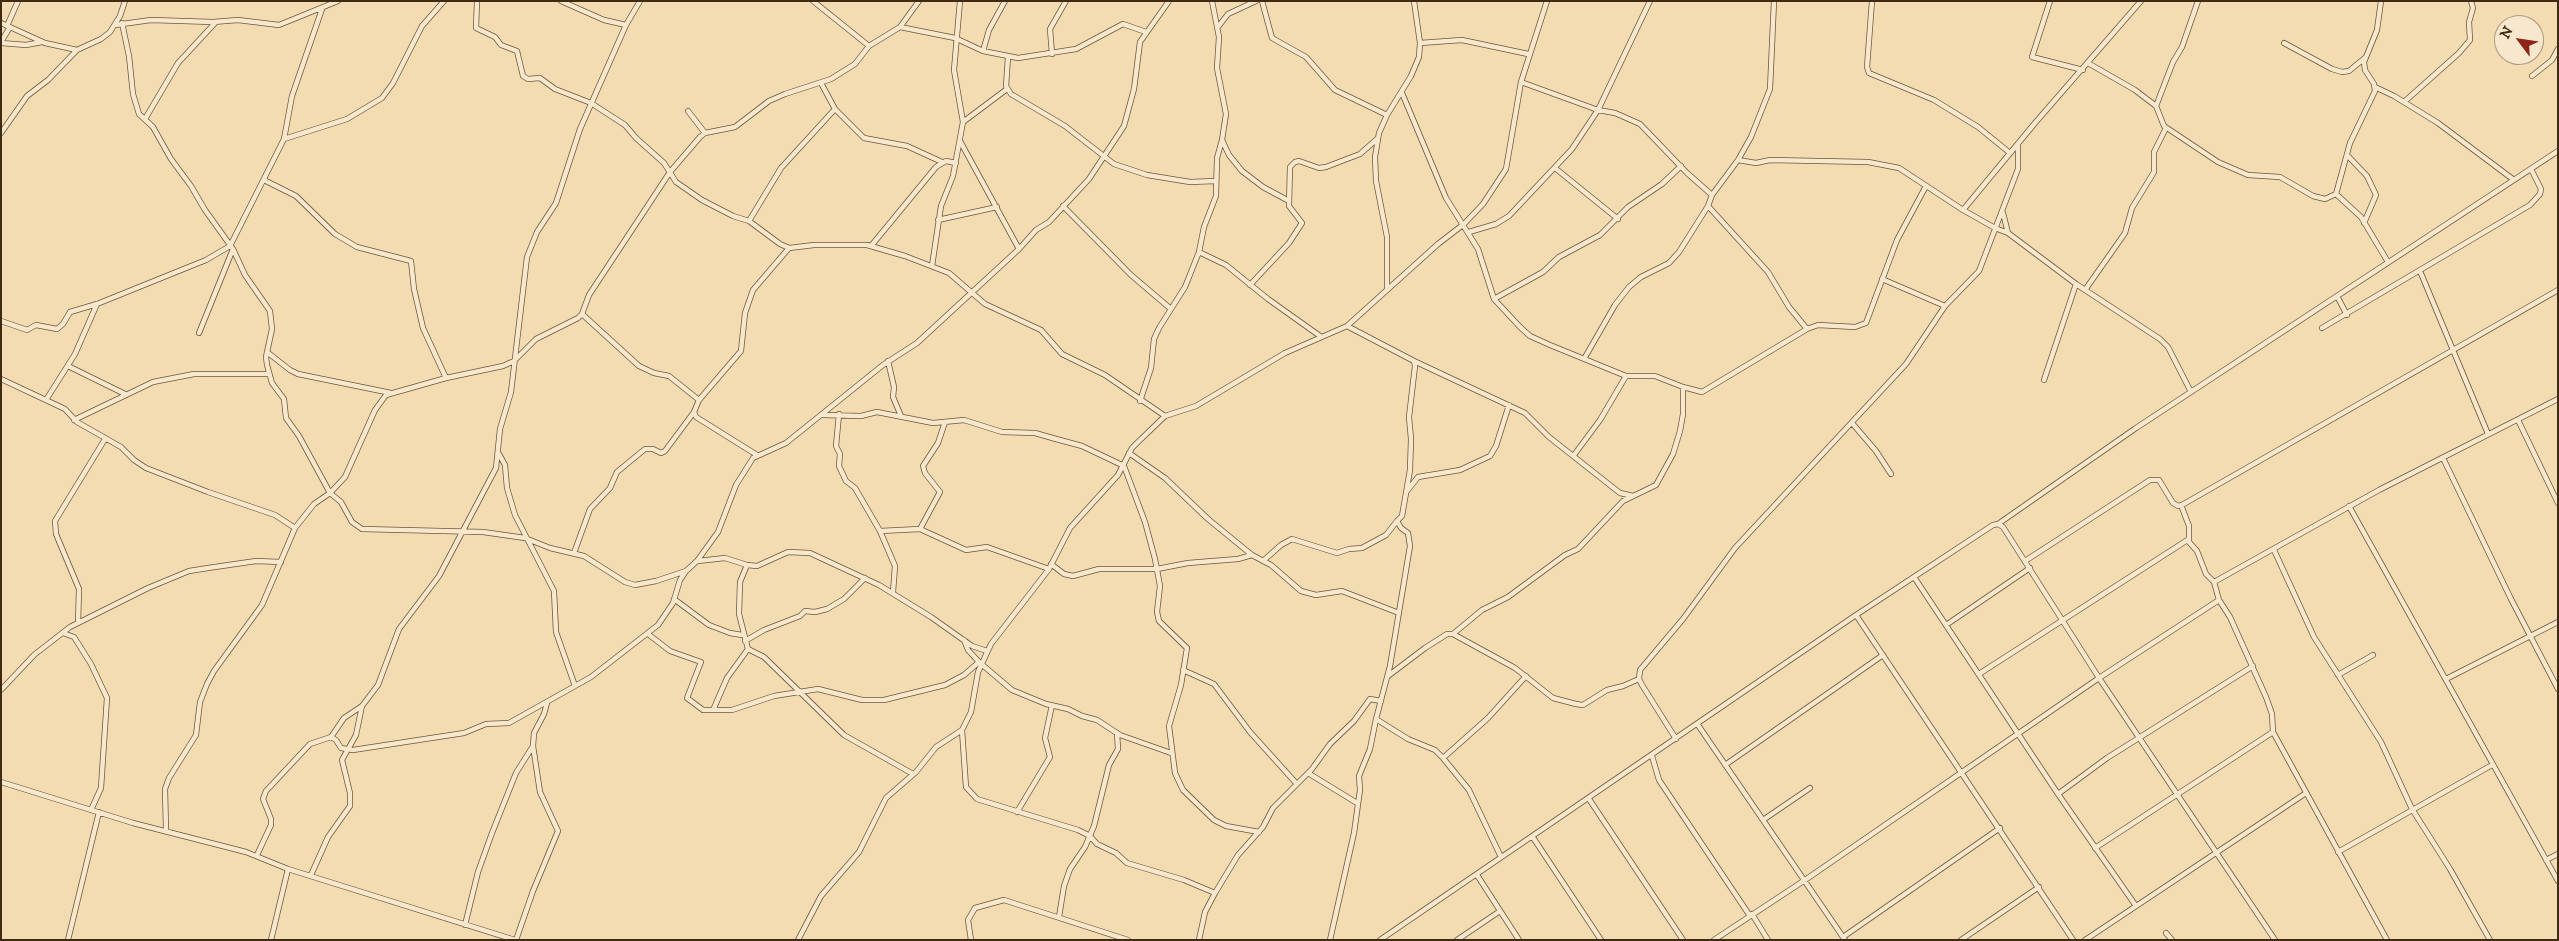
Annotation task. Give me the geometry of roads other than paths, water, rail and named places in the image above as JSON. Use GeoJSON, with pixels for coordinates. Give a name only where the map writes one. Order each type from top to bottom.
{"type":"FeatureCollection","features":[{"type":"Feature","properties":{"kind":"street"},"geometry":{"type":"LineString","coordinates":[[18,1],[6,25],[1,43],[45,43],[77,50]]}},
{"type":"Feature","properties":{"kind":"street"},"geometry":{"type":"LineString","coordinates":[[1,133],[27,96],[48,80],[77,50],[101,39],[115,25],[125,1]]}},
{"type":"Feature","properties":{"kind":"street"},"geometry":{"type":"LineString","coordinates":[[115,25],[151,20],[216,22],[238,20],[278,25],[338,1]]}},
{"type":"Feature","properties":{"kind":"street"},"geometry":{"type":"LineString","coordinates":[[284,139],[347,119],[382,98],[393,83],[422,26],[444,1]]}},
{"type":"Feature","properties":{"kind":"street"},"geometry":{"type":"LineString","coordinates":[[477,1],[476,28],[495,36],[501,45],[517,51],[523,76],[528,79],[540,78],[555,89],[591,103],[625,125],[670,172],[676,182],[702,200],[733,216],[749,221],[780,244],[789,248],[814,245],[871,246],[949,273],[985,304],[1041,330],[1062,354],[1105,375],[1140,401],[1166,416]]}},
{"type":"Feature","properties":{"kind":"street"},"geometry":{"type":"LineString","coordinates":[[561,1],[604,20],[626,25]]}},
{"type":"Feature","properties":{"kind":"street"},"geometry":{"type":"LineString","coordinates":[[256,855],[271,825],[271,819],[263,799],[266,790],[310,744],[331,738],[344,718],[362,706],[378,685],[399,629],[439,576],[477,500],[493,476],[500,429],[511,392],[519,334],[526,257],[537,232],[556,203],[575,144],[591,103],[626,25],[640,1]]}},
{"type":"Feature","properties":{"kind":"street"},"geometry":{"type":"LineString","coordinates":[[813,1],[869,46]]}},
{"type":"Feature","properties":{"kind":"street"},"geometry":{"type":"LineString","coordinates":[[267,352],[298,374],[390,393],[446,378],[481,372],[514,361],[536,339],[582,314],[589,295],[670,172],[705,133],[735,126],[769,102],[785,94],[821,83],[855,64],[869,46],[900,27],[919,1]]}},
{"type":"Feature","properties":{"kind":"street"},"geometry":{"type":"LineString","coordinates":[[932,266],[943,196],[956,163],[963,122],[962,107],[955,82],[955,38],[960,1]]}},
{"type":"Feature","properties":{"kind":"street"},"geometry":{"type":"LineString","coordinates":[[983,52],[989,30],[1005,1]]}},
{"type":"Feature","properties":{"kind":"street"},"geometry":{"type":"LineString","coordinates":[[1052,54],[1050,29],[1066,1]]}},
{"type":"Feature","properties":{"kind":"street"},"geometry":{"type":"LineString","coordinates":[[331,738],[336,740],[341,748],[347,750],[456,734],[486,724],[509,723],[547,703],[608,665],[648,634],[658,624],[674,598],[680,580],[686,571],[698,561],[718,532],[740,476],[757,455],[786,443],[888,362],[917,343],[1019,249],[1032,233],[1046,225],[1089,179],[1124,126],[1134,89],[1139,46],[1146,32],[1169,1]]}},
{"type":"Feature","properties":{"kind":"street"},"geometry":{"type":"LineString","coordinates":[[1140,401],[1147,386],[1154,340],[1185,287],[1199,252],[1204,227],[1216,196],[1217,158],[1226,114],[1217,68],[1218,27],[1212,1]]}},
{"type":"Feature","properties":{"kind":"street"},"geometry":{"type":"LineString","coordinates":[[1218,27],[1228,14],[1256,1]]}},
{"type":"Feature","properties":{"kind":"street"},"geometry":{"type":"LineString","coordinates":[[1262,1],[1272,38],[1306,57],[1335,90],[1387,116]]}},
{"type":"Feature","properties":{"kind":"street"},"geometry":{"type":"LineString","coordinates":[[1388,289],[1387,237],[1375,171],[1377,139],[1387,116],[1402,93],[1419,57],[1420,43],[1414,1]]}},
{"type":"Feature","properties":{"kind":"street"},"geometry":{"type":"LineString","coordinates":[[798,940],[821,896],[858,852],[886,798],[914,774],[936,748],[962,730],[971,712],[980,663],[994,638],[1011,621],[1050,567],[1070,528],[1111,485],[1138,442],[1166,416],[1196,406],[1256,370],[1320,336],[1347,326],[1438,244],[1464,224],[1483,204],[1506,169],[1521,82],[1528,54],[1547,1]]}},
{"type":"Feature","properties":{"kind":"street"},"geometry":{"type":"LineString","coordinates":[[1469,232],[1496,224],[1509,216],[1572,149],[1598,110],[1650,1]]}},
{"type":"Feature","properties":{"kind":"street"},"geometry":{"type":"LineString","coordinates":[[1584,358],[1621,296],[1642,277],[1669,263],[1708,206],[1712,195],[1738,160],[1759,120],[1770,89],[1774,1]]}},
{"type":"Feature","properties":{"kind":"street"},"geometry":{"type":"LineString","coordinates":[[1872,1],[1867,67],[1869,72],[1934,100],[1978,127],[2010,153]]}},
{"type":"Feature","properties":{"kind":"street"},"geometry":{"type":"LineString","coordinates":[[2050,1],[2032,57],[2082,70]]}},
{"type":"Feature","properties":{"kind":"street"},"geometry":{"type":"LineString","coordinates":[[1963,210],[2141,1]]}},
{"type":"Feature","properties":{"kind":"street"},"geometry":{"type":"LineString","coordinates":[[2156,106],[2168,73],[2182,46],[2198,1]]}},
{"type":"Feature","properties":{"kind":"street"},"geometry":{"type":"LineString","coordinates":[[2382,1],[2377,30],[2367,56],[2365,70],[2375,87],[2404,102],[2453,134],[2514,180]]}},
{"type":"Feature","properties":{"kind":"street"},"geometry":{"type":"LineString","coordinates":[[2404,102],[2459,53],[2470,40],[2469,22],[2473,8],[2471,1]]}},
{"type":"Feature","properties":{"kind":"street"},"geometry":{"type":"LineString","coordinates":[[198,333],[232,247],[284,139],[292,96],[322,9]]}},
{"type":"Feature","properties":{"kind":"street"},"geometry":{"type":"LineString","coordinates":[[145,119],[178,63],[216,22]]}},
{"type":"Feature","properties":{"kind":"street"},"geometry":{"type":"LineString","coordinates":[[122,24],[137,107],[153,127],[171,159],[192,186],[205,210],[232,247],[245,275],[270,311],[272,329],[267,352],[268,374],[284,399],[286,418],[289,425],[299,436],[330,493],[341,502],[349,519],[362,529],[493,533],[526,538],[550,548],[589,558],[625,582],[636,585],[656,581],[686,571]]}},
{"type":"Feature","properties":{"kind":"street"},"geometry":{"type":"LineString","coordinates":[[900,27],[955,38],[983,52],[1008,57],[1052,54],[1082,47],[1123,24],[1146,32]]}},
{"type":"Feature","properties":{"kind":"street"},"geometry":{"type":"LineString","coordinates":[[6,25],[45,43]]}},
{"type":"Feature","properties":{"kind":"street"},"geometry":{"type":"LineString","coordinates":[[1420,43],[1462,40],[1528,54]]}},
{"type":"Feature","properties":{"kind":"street"},"geometry":{"type":"LineString","coordinates":[[2284,43],[2332,69],[2342,72],[2349,71],[2367,56]]}},
{"type":"Feature","properties":{"kind":"street"},"geometry":{"type":"LineString","coordinates":[[2532,76],[2552,60],[2558,49]]}},
{"type":"Feature","properties":{"kind":"street"},"geometry":{"type":"LineString","coordinates":[[1007,89],[1008,57]]}},
{"type":"Feature","properties":{"kind":"street"},"geometry":{"type":"LineString","coordinates":[[2088,63],[2135,90],[2156,106],[2160,119],[2166,128],[2209,157],[2248,175],[2280,177],[2320,198],[2330,198],[2336,194],[2350,143],[2372,99],[2375,87]]}},
{"type":"Feature","properties":{"kind":"street"},"geometry":{"type":"LineString","coordinates":[[1521,82],[1598,110],[1614,113],[1640,124],[1712,195]]}},
{"type":"Feature","properties":{"kind":"street"},"geometry":{"type":"LineString","coordinates":[[821,83],[835,109],[864,138],[907,146],[942,162],[956,163]]}},
{"type":"Feature","properties":{"kind":"street"},"geometry":{"type":"LineString","coordinates":[[963,122],[1007,89]]}},
{"type":"Feature","properties":{"kind":"street"},"geometry":{"type":"LineString","coordinates":[[1007,89],[1065,126],[1105,157],[1126,169],[1148,175],[1196,183],[1216,181]]}},
{"type":"Feature","properties":{"kind":"street"},"geometry":{"type":"LineString","coordinates":[[1402,93],[1446,198],[1469,232],[1485,269],[1494,299],[1530,336],[1626,376],[1655,376],[1702,392],[1807,329],[1818,325],[1838,327],[1863,325],[1867,321],[1902,227],[1926,186]]}},
{"type":"Feature","properties":{"kind":"street"},"geometry":{"type":"LineString","coordinates":[[749,221],[781,168],[835,109]]}},
{"type":"Feature","properties":{"kind":"street"},"geometry":{"type":"LineString","coordinates":[[688,111],[705,133]]}},
{"type":"Feature","properties":{"kind":"street"},"geometry":{"type":"LineString","coordinates":[[2085,290],[2125,233],[2132,208],[2154,172],[2154,152],[2166,128]]}},
{"type":"Feature","properties":{"kind":"street"},"geometry":{"type":"LineString","coordinates":[[1250,286],[1300,229],[1302,223],[1289,206],[1288,172],[1294,162],[1319,168],[1326,167],[1360,154],[1377,139]]}},
{"type":"Feature","properties":{"kind":"street"},"geometry":{"type":"LineString","coordinates":[[1222,140],[1229,155],[1242,171],[1263,187],[1289,202]]}},
{"type":"Feature","properties":{"kind":"street"},"geometry":{"type":"LineString","coordinates":[[960,141],[1019,249]]}},
{"type":"Feature","properties":{"kind":"street"},"geometry":{"type":"LineString","coordinates":[[1676,739],[1639,679],[1643,666],[1677,626],[1736,548],[1906,364],[1945,306],[1979,271],[1995,228],[2003,213],[2019,166],[2018,144]]}},
{"type":"Feature","properties":{"kind":"street"},"geometry":{"type":"LineString","coordinates":[[1380,940],[1477,875],[1501,856],[1698,725],[1856,615],[1993,525],[1998,524],[2191,392],[2558,151]]}},
{"type":"Feature","properties":{"kind":"street"},"geometry":{"type":"LineString","coordinates":[[2347,155],[2366,176],[2376,195],[2364,223]]}},
{"type":"Feature","properties":{"kind":"street"},"geometry":{"type":"LineString","coordinates":[[1738,160],[1756,163],[1783,160],[1886,164],[1899,168],[1963,210],[2008,233],[2076,284],[2164,343],[2191,392]]}},
{"type":"Feature","properties":{"kind":"street"},"geometry":{"type":"LineString","coordinates":[[871,246],[929,175],[942,162]]}},
{"type":"Feature","properties":{"kind":"street"},"geometry":{"type":"LineString","coordinates":[[1494,299],[1543,272],[1559,257],[1591,241],[1618,219],[1628,207],[1657,188],[1681,166]]}},
{"type":"Feature","properties":{"kind":"street"},"geometry":{"type":"LineString","coordinates":[[1556,168],[1618,219]]}},
{"type":"Feature","properties":{"kind":"street"},"geometry":{"type":"LineString","coordinates":[[2322,328],[2347,315],[2530,205],[2541,189],[2531,169]]}},
{"type":"Feature","properties":{"kind":"street"},"geometry":{"type":"LineString","coordinates":[[264,180],[289,192],[304,202],[316,218],[349,243],[364,250],[411,261],[414,289],[424,328],[446,378]]}},
{"type":"Feature","properties":{"kind":"street"},"geometry":{"type":"LineString","coordinates":[[2336,194],[2357,213],[2388,262]]}},
{"type":"Feature","properties":{"kind":"street"},"geometry":{"type":"LineString","coordinates":[[1063,206],[1131,275],[1171,309]]}},
{"type":"Feature","properties":{"kind":"street"},"geometry":{"type":"LineString","coordinates":[[1708,206],[1768,272],[1789,307],[1807,329]]}},
{"type":"Feature","properties":{"kind":"street"},"geometry":{"type":"LineString","coordinates":[[938,220],[997,207]]}},
{"type":"Feature","properties":{"kind":"street"},"geometry":{"type":"LineString","coordinates":[[2003,213],[2008,233]]}},
{"type":"Feature","properties":{"kind":"street"},"geometry":{"type":"LineString","coordinates":[[1,321],[27,330],[36,325],[57,328],[63,324],[70,312],[97,304],[206,260],[232,247]]}},
{"type":"Feature","properties":{"kind":"street"},"geometry":{"type":"LineString","coordinates":[[574,554],[590,509],[610,488],[617,472],[645,449],[653,449],[661,454],[665,451],[694,412],[698,400],[741,352],[744,313],[753,290],[789,248]]}},
{"type":"Feature","properties":{"kind":"street"},"geometry":{"type":"LineString","coordinates":[[1199,252],[1226,265],[1250,286],[1320,336]]}},
{"type":"Feature","properties":{"kind":"street"},"geometry":{"type":"LineString","coordinates":[[2420,271],[2455,350],[2488,434]]}},
{"type":"Feature","properties":{"kind":"street"},"geometry":{"type":"LineString","coordinates":[[1882,279],[1945,306]]}},
{"type":"Feature","properties":{"kind":"street"},"geometry":{"type":"LineString","coordinates":[[2044,380],[2076,284]]}},
{"type":"Feature","properties":{"kind":"street"},"geometry":{"type":"LineString","coordinates":[[2025,561],[2150,480],[2159,480],[2173,503],[2178,506],[2182,505],[2558,290]]}},
{"type":"Feature","properties":{"kind":"street"},"geometry":{"type":"LineString","coordinates":[[2337,296],[2347,315]]}},
{"type":"Feature","properties":{"kind":"street"},"geometry":{"type":"LineString","coordinates":[[46,400],[76,354],[97,304]]}},
{"type":"Feature","properties":{"kind":"street"},"geometry":{"type":"LineString","coordinates":[[582,314],[639,366],[654,373],[666,375],[698,400]]}},
{"type":"Feature","properties":{"kind":"street"},"geometry":{"type":"LineString","coordinates":[[1347,326],[1414,362],[1525,413],[1544,432],[1620,493],[1635,496]]}},
{"type":"Feature","properties":{"kind":"street"},"geometry":{"type":"LineString","coordinates":[[888,362],[894,387],[893,397],[901,416]]}},
{"type":"Feature","properties":{"kind":"street"},"geometry":{"type":"LineString","coordinates":[[1264,561],[1292,539],[1337,553],[1349,549],[1362,548],[1386,535],[1402,516],[1410,470],[1411,439],[1409,417],[1416,371],[1414,362]]}},
{"type":"Feature","properties":{"kind":"street"},"geometry":{"type":"LineString","coordinates":[[68,366],[125,394]]}},
{"type":"Feature","properties":{"kind":"street"},"geometry":{"type":"LineString","coordinates":[[74,420],[153,382],[194,374],[268,374]]}},
{"type":"Feature","properties":{"kind":"street"},"geometry":{"type":"LineString","coordinates":[[1574,455],[1600,420],[1626,376]]}},
{"type":"Feature","properties":{"kind":"street"},"geometry":{"type":"LineString","coordinates":[[1,378],[65,409],[74,420],[152,471],[275,515],[295,528]]}},
{"type":"Feature","properties":{"kind":"street"},"geometry":{"type":"LineString","coordinates":[[1453,634],[1482,610],[1508,597],[1565,556],[1578,549],[1619,504],[1656,485],[1673,454],[1683,414],[1683,387]]}},
{"type":"Feature","properties":{"kind":"street"},"geometry":{"type":"LineString","coordinates":[[166,830],[165,789],[196,735],[200,702],[207,684],[214,671],[262,605],[295,528],[314,504],[330,493],[345,476],[375,410],[390,393]]}},
{"type":"Feature","properties":{"kind":"street"},"geometry":{"type":"LineString","coordinates":[[2214,582],[2274,550],[2349,506],[2558,399]]}},
{"type":"Feature","properties":{"kind":"street"},"geometry":{"type":"LineString","coordinates":[[1405,494],[1418,477],[1460,470],[1490,456],[1496,446],[1509,405]]}},
{"type":"Feature","properties":{"kind":"street"},"geometry":{"type":"LineString","coordinates":[[694,412],[696,417],[757,455]]}},
{"type":"Feature","properties":{"kind":"street"},"geometry":{"type":"LineString","coordinates":[[820,416],[839,414],[861,416],[878,412],[934,423],[964,420],[1002,432],[1043,435],[1082,446],[1124,466],[1145,522],[1157,569],[1160,586],[1158,617],[1162,625],[1187,648],[1170,720],[1171,753],[1178,781],[1207,814],[1226,826],[1258,832]]}},
{"type":"Feature","properties":{"kind":"street"},"geometry":{"type":"LineString","coordinates":[[839,414],[836,446],[840,454],[839,466],[846,480],[855,488],[880,531],[895,566],[892,592]]}},
{"type":"Feature","properties":{"kind":"street"},"geometry":{"type":"LineString","coordinates":[[2518,420],[2557,500]]}},
{"type":"Feature","properties":{"kind":"street"},"geometry":{"type":"LineString","coordinates":[[920,529],[940,492],[925,473],[923,466],[938,443],[945,422]]}},
{"type":"Feature","properties":{"kind":"street"},"geometry":{"type":"LineString","coordinates":[[1852,423],[1876,451],[1891,474]]}},
{"type":"Feature","properties":{"kind":"street"},"geometry":{"type":"LineString","coordinates":[[74,637],[77,624],[79,588],[56,534],[55,521],[105,439]]}},
{"type":"Feature","properties":{"kind":"street"},"geometry":{"type":"LineString","coordinates":[[498,452],[505,465],[510,500],[526,538],[554,591],[556,632],[575,686]]}},
{"type":"Feature","properties":{"kind":"street"},"geometry":{"type":"LineString","coordinates":[[1129,454],[1175,486],[1208,519],[1252,555],[1264,561],[1301,591],[1316,595],[1342,591],[1399,613]]}},
{"type":"Feature","properties":{"kind":"street"},"geometry":{"type":"LineString","coordinates":[[2442,458],[2530,636],[2558,688]]}},
{"type":"Feature","properties":{"kind":"street"},"geometry":{"type":"LineString","coordinates":[[2182,505],[2189,526],[2189,539],[2206,574],[2214,582],[2219,600],[2230,617],[2253,666],[2272,714],[2273,732],[2387,940]]}},
{"type":"Feature","properties":{"kind":"street"},"geometry":{"type":"LineString","coordinates":[[2349,506],[2492,765],[2558,880]]}},
{"type":"Feature","properties":{"kind":"street"},"geometry":{"type":"LineString","coordinates":[[1330,940],[1348,864],[1358,803],[1359,776],[1370,749],[1388,677],[1410,546],[1408,533],[1401,528],[1398,521]]}},
{"type":"Feature","properties":{"kind":"street"},"geometry":{"type":"LineString","coordinates":[[1998,524],[2003,527],[2099,678],[2275,940]]}},
{"type":"Feature","properties":{"kind":"street"},"geometry":{"type":"LineString","coordinates":[[880,531],[920,529],[966,550],[987,547],[1073,576],[1099,569],[1157,569],[1252,555]]}},
{"type":"Feature","properties":{"kind":"street"},"geometry":{"type":"LineString","coordinates":[[1979,674],[2189,539]]}},
{"type":"Feature","properties":{"kind":"street"},"geometry":{"type":"LineString","coordinates":[[2274,550],[2314,637],[2381,742],[2412,809],[2450,869],[2490,940]]}},
{"type":"Feature","properties":{"kind":"street"},"geometry":{"type":"LineString","coordinates":[[698,561],[724,558],[747,565],[764,564],[788,552],[803,551],[892,592],[972,646],[987,651]]}},
{"type":"Feature","properties":{"kind":"street"},"geometry":{"type":"LineString","coordinates":[[1,690],[34,655],[63,633],[148,588],[189,572],[256,561],[281,562]]}},
{"type":"Feature","properties":{"kind":"street"},"geometry":{"type":"LineString","coordinates":[[747,565],[739,587],[738,614],[742,635],[748,649],[764,657],[844,735],[914,774]]}},
{"type":"Feature","properties":{"kind":"street"},"geometry":{"type":"LineString","coordinates":[[1946,625],[2030,568]]}},
{"type":"Feature","properties":{"kind":"street"},"geometry":{"type":"LineString","coordinates":[[1914,577],[2058,794],[2136,906]]}},
{"type":"Feature","properties":{"kind":"street"},"geometry":{"type":"LineString","coordinates":[[745,641],[764,630],[800,616],[805,611],[815,612],[828,609],[844,599],[865,578]]}},
{"type":"Feature","properties":{"kind":"street"},"geometry":{"type":"LineString","coordinates":[[674,598],[708,625],[742,635]]}},
{"type":"Feature","properties":{"kind":"street"},"geometry":{"type":"LineString","coordinates":[[1714,940],[1963,772],[2018,732],[2219,600]]}},
{"type":"Feature","properties":{"kind":"street"},"geometry":{"type":"LineString","coordinates":[[1856,615],[1963,772],[2073,940]]}},
{"type":"Feature","properties":{"kind":"street"},"geometry":{"type":"LineString","coordinates":[[2446,679],[2558,622]]}},
{"type":"Feature","properties":{"kind":"street"},"geometry":{"type":"LineString","coordinates":[[63,633],[74,637],[91,664],[107,698],[101,788],[91,810]]}},
{"type":"Feature","properties":{"kind":"street"},"geometry":{"type":"LineString","coordinates":[[648,634],[670,651],[700,662],[686,698],[698,708],[732,710],[774,696],[818,689],[862,700],[884,700],[945,685],[964,675],[980,663]]}},
{"type":"Feature","properties":{"kind":"street"},"geometry":{"type":"LineString","coordinates":[[1388,677],[1425,648],[1447,634],[1453,634],[1526,676],[1553,698],[1580,705],[1607,690],[1639,679]]}},
{"type":"Feature","properties":{"kind":"street"},"geometry":{"type":"LineString","coordinates":[[964,640],[968,650],[980,663],[1012,690],[1097,720],[1117,733],[1171,753]]}},
{"type":"Feature","properties":{"kind":"street"},"geometry":{"type":"LineString","coordinates":[[714,708],[728,678],[748,649]]}},
{"type":"Feature","properties":{"kind":"street"},"geometry":{"type":"LineString","coordinates":[[2338,675],[2373,655]]}},
{"type":"Feature","properties":{"kind":"street"},"geometry":{"type":"LineString","coordinates":[[1725,765],[1883,656]]}},
{"type":"Feature","properties":{"kind":"street"},"geometry":{"type":"LineString","coordinates":[[2058,794],[2140,737],[2253,666]]}},
{"type":"Feature","properties":{"kind":"street"},"geometry":{"type":"LineString","coordinates":[[1183,670],[1214,684],[1250,732],[1296,783]]}},
{"type":"Feature","properties":{"kind":"street"},"geometry":{"type":"LineString","coordinates":[[1443,758],[1488,718],[1526,676]]}},
{"type":"Feature","properties":{"kind":"street"},"geometry":{"type":"LineString","coordinates":[[1199,940],[1205,912],[1215,893],[1238,855],[1258,832],[1273,808],[1308,773],[1336,737],[1354,721],[1370,699],[1381,701]]}},
{"type":"Feature","properties":{"kind":"street"},"geometry":{"type":"LineString","coordinates":[[1,782],[91,810],[256,855],[288,869],[516,940],[540,872],[558,831],[540,792],[533,746],[534,733],[544,714],[547,703]]}},
{"type":"Feature","properties":{"kind":"street"},"geometry":{"type":"LineString","coordinates":[[1017,812],[1050,757],[1045,738],[1052,705]]}},
{"type":"Feature","properties":{"kind":"street"},"geometry":{"type":"LineString","coordinates":[[312,875],[328,836],[350,806],[350,794],[342,765],[358,727],[362,706]]}},
{"type":"Feature","properties":{"kind":"street"},"geometry":{"type":"LineString","coordinates":[[1376,719],[1408,739],[1435,750],[1443,758],[1469,790],[1501,856]]}},
{"type":"Feature","properties":{"kind":"street"},"geometry":{"type":"LineString","coordinates":[[1698,725],[1844,938],[2000,828]]}},
{"type":"Feature","properties":{"kind":"street"},"geometry":{"type":"LineString","coordinates":[[962,730],[966,787],[970,794],[977,799],[1049,820],[1090,836],[1097,844],[1116,853],[1127,863],[1184,880],[1215,893]]}},
{"type":"Feature","properties":{"kind":"street"},"geometry":{"type":"LineString","coordinates":[[2095,848],[2273,732]]}},
{"type":"Feature","properties":{"kind":"street"},"geometry":{"type":"LineString","coordinates":[[1059,917],[1070,869],[1090,836],[1104,792],[1109,765],[1118,749],[1117,733]]}},
{"type":"Feature","properties":{"kind":"street"},"geometry":{"type":"LineString","coordinates":[[465,925],[478,872],[492,833],[516,773],[533,746]]}},
{"type":"Feature","properties":{"kind":"street"},"geometry":{"type":"LineString","coordinates":[[1652,756],[1659,780],[1768,940]]}},
{"type":"Feature","properties":{"kind":"street"},"geometry":{"type":"LineString","coordinates":[[2338,852],[2492,765]]}},
{"type":"Feature","properties":{"kind":"street"},"geometry":{"type":"LineString","coordinates":[[1308,773],[1358,803]]}},
{"type":"Feature","properties":{"kind":"street"},"geometry":{"type":"LineString","coordinates":[[1763,820],[1810,788]]}},
{"type":"Feature","properties":{"kind":"street"},"geometry":{"type":"LineString","coordinates":[[2085,940],[2306,794]]}},
{"type":"Feature","properties":{"kind":"street"},"geometry":{"type":"LineString","coordinates":[[1589,799],[1683,940]]}},
{"type":"Feature","properties":{"kind":"street"},"geometry":{"type":"LineString","coordinates":[[68,940],[99,812]]}},
{"type":"Feature","properties":{"kind":"street"},"geometry":{"type":"LineString","coordinates":[[1532,836],[1602,940]]}},
{"type":"Feature","properties":{"kind":"street"},"geometry":{"type":"LineString","coordinates":[[2546,860],[2558,854]]}},
{"type":"Feature","properties":{"kind":"street"},"geometry":{"type":"LineString","coordinates":[[271,940],[288,869]]}},
{"type":"Feature","properties":{"kind":"street"},"geometry":{"type":"LineString","coordinates":[[1477,875],[1519,940]]}},
{"type":"Feature","properties":{"kind":"street"},"geometry":{"type":"LineString","coordinates":[[1961,940],[2039,887]]}},
{"type":"Feature","properties":{"kind":"street"},"geometry":{"type":"LineString","coordinates":[[970,940],[968,920],[976,907],[1004,900],[1128,940]]}},
{"type":"Feature","properties":{"kind":"street"},"geometry":{"type":"LineString","coordinates":[[1457,940],[1500,911]]}},
{"type":"Feature","properties":{"kind":"street"},"geometry":{"type":"LineString","coordinates":[[2166,933],[2172,940]]}}]}
